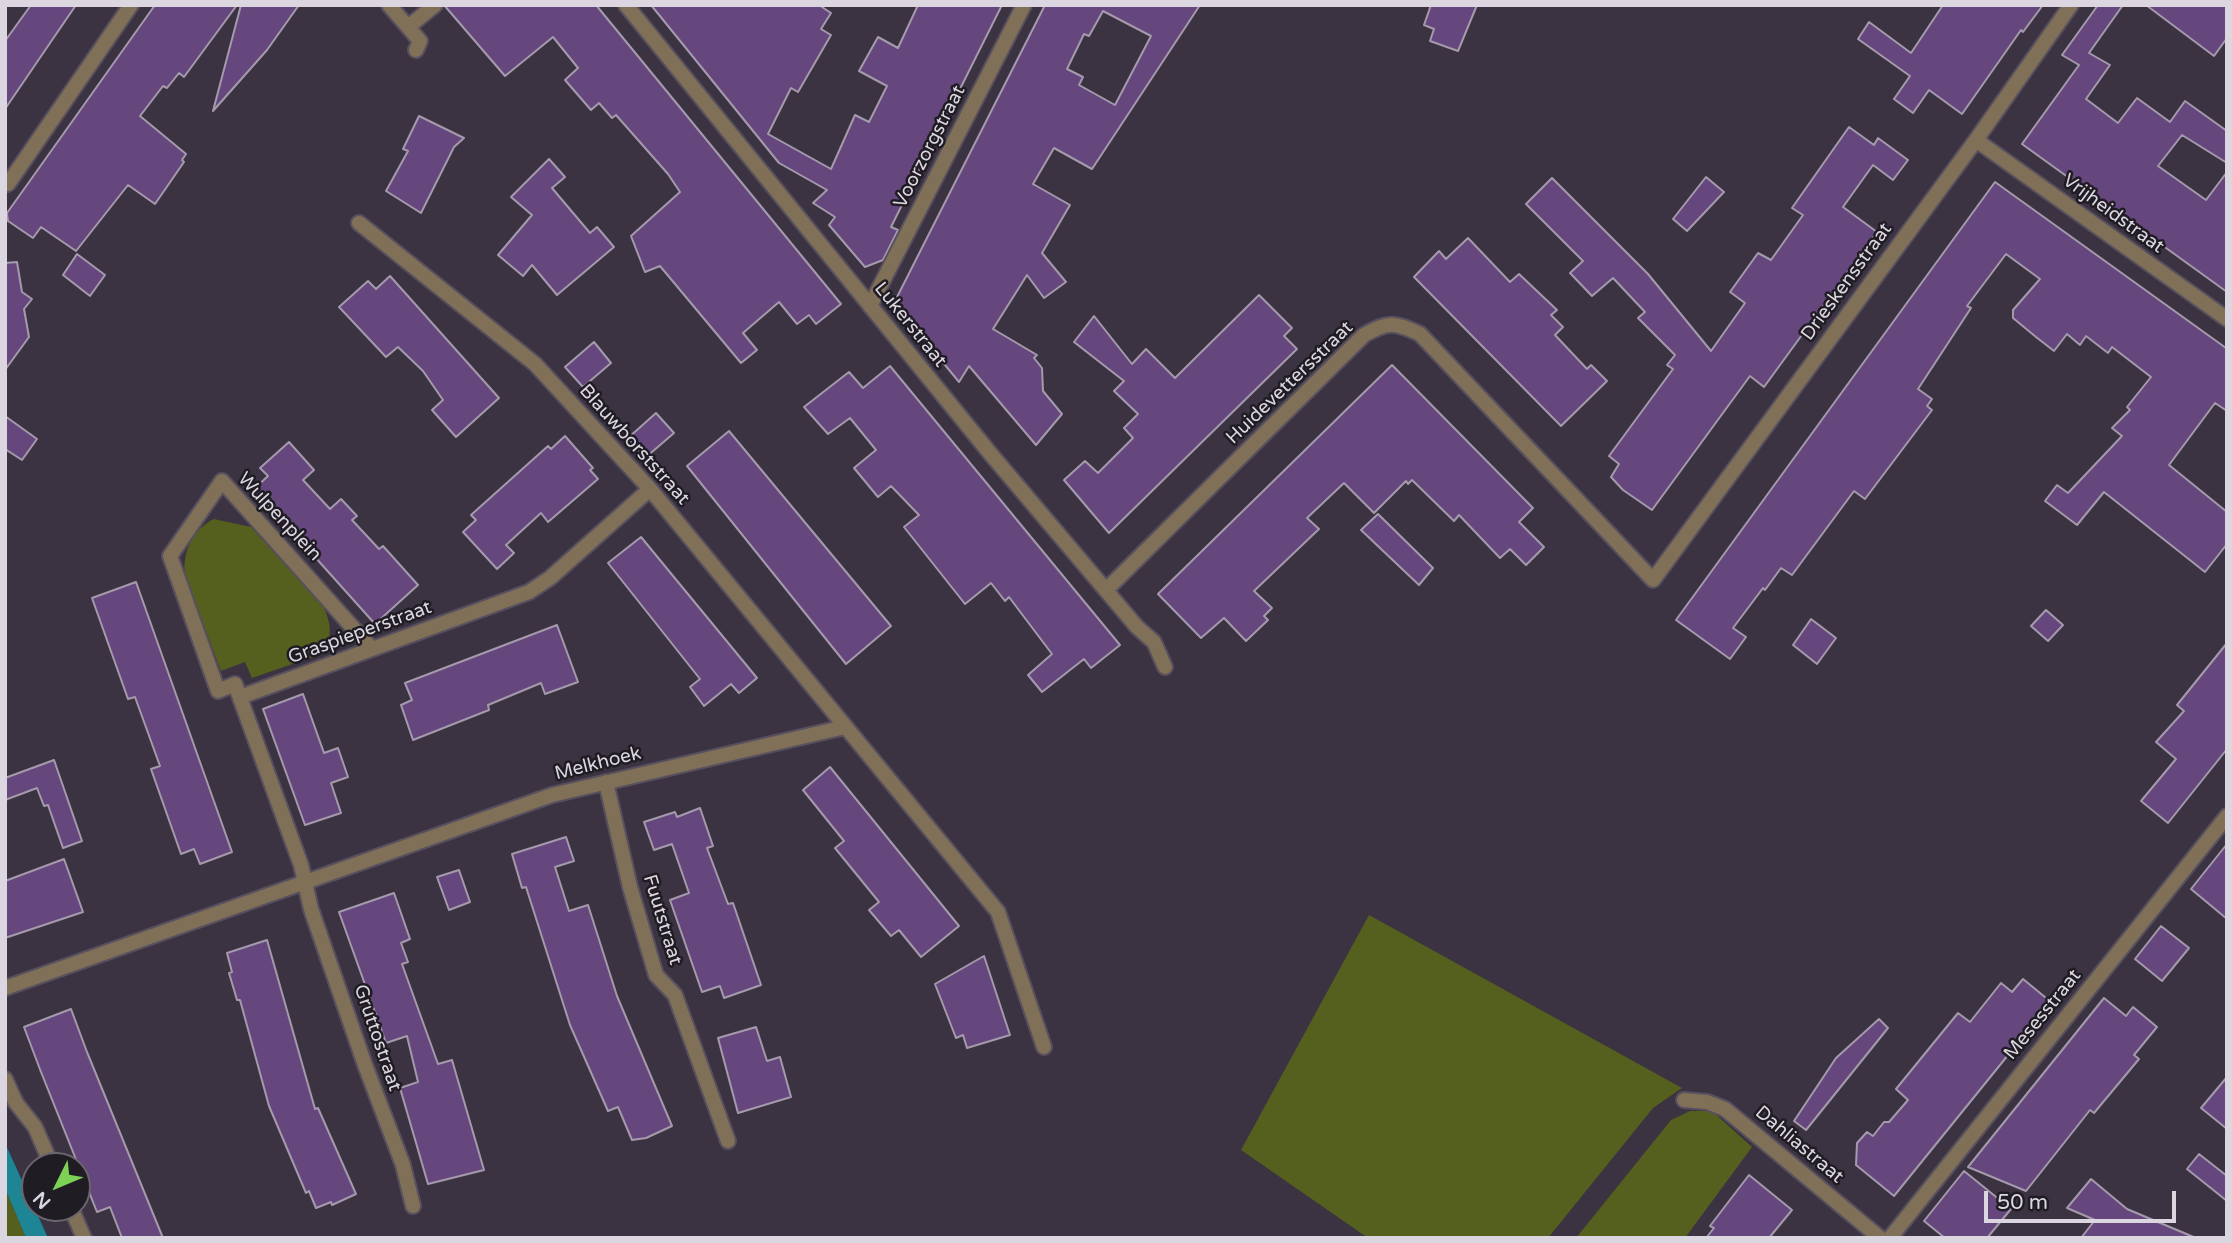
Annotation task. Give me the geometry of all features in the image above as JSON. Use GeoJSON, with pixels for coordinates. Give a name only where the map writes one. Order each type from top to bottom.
{"type":"FeatureCollection","features":[{"type":"Feature","properties":{"kind":"street"},"geometry":{"type":"LineString","coordinates":[[5,182],[8,184],[131,5]]}},
{"type":"Feature","properties":{"kind":"street"},"geometry":{"type":"LineString","coordinates":[[389,5],[420,41],[416,50]]}},
{"type":"Feature","properties":{"kind":"street"},"geometry":{"type":"LineString","coordinates":[[408,27],[435,5]]}},
{"type":"Feature","properties":{"kind":"street","name":"Lukerstraat"},"geometry":{"type":"LineString","coordinates":[[626,5],[870,306],[1106,590],[1154,642],[1165,667]]}},
{"type":"Feature","properties":{"kind":"street","name":"Voorzorgstraat"},"geometry":{"type":"LineString","coordinates":[[870,306],[1024,5]]}},
{"type":"Feature","properties":{"kind":"street","name":"Drieskensstraat"},"geometry":{"type":"LineString","coordinates":[[1653,580],[1976,140],[2071,5]]}},
{"type":"Feature","properties":{"kind":"street","name":"Vrijheidstraat"},"geometry":{"type":"LineString","coordinates":[[1976,140],[2227,319]]}},
{"type":"Feature","properties":{"kind":"street","name":"Blauwborststraat"},"geometry":{"type":"LineString","coordinates":[[359,223],[535,364],[650,489],[845,727]]}},
{"type":"Feature","properties":{"kind":"street","name":"Huidevettersstraat"},"geometry":{"type":"LineString","coordinates":[[1106,590],[1364,335],[1385,323],[1401,325],[1420,334],[1653,580]]}},
{"type":"Feature","properties":{"kind":"street","name":"Wulpenplein"},"geometry":{"type":"LineString","coordinates":[[240,697],[236,684],[218,691],[170,556],[222,481],[372,649]]}},
{"type":"Feature","properties":{"kind":"street","name":"Graspieperstraat"},"geometry":{"type":"LineString","coordinates":[[240,697],[529,592],[550,578],[650,489]]}},
{"type":"Feature","properties":{"kind":"street"},"geometry":{"type":"LineString","coordinates":[[240,697],[305,882]]}},
{"type":"Feature","properties":{"kind":"street"},"geometry":{"type":"LineString","coordinates":[[845,727],[998,912],[1044,1047]]}},
{"type":"Feature","properties":{"kind":"street","name":"Melkhoek"},"geometry":{"type":"LineString","coordinates":[[5,988],[552,795],[845,727]]}},
{"type":"Feature","properties":{"kind":"street","name":"Fuutstraat"},"geometry":{"type":"LineString","coordinates":[[606,782],[630,887],[656,975],[675,995],[728,1141]]}},
{"type":"Feature","properties":{"kind":"street","name":"Mesesstraat"},"geometry":{"type":"LineString","coordinates":[[1890,1238],[2227,816]]}},
{"type":"Feature","properties":{"kind":"street","name":"Gruttostraat"},"geometry":{"type":"LineString","coordinates":[[305,882],[311,909],[365,1065],[403,1165],[412,1206]]}},
{"type":"Feature","properties":{"kind":"street"},"geometry":{"type":"LineString","coordinates":[[5,1079],[16,1104],[35,1128],[46,1152]]}},
{"type":"Feature","properties":{"kind":"street","name":"Dahliastraat"},"geometry":{"type":"LineString","coordinates":[[1685,1100],[1707,1102],[1725,1109],[1880,1238]]}},
{"type":"Feature","properties":{"kind":"green space"},"geometry":{"type":"Polygon","coordinates":[[[214,519],[251,527],[323,606],[330,631],[328,643],[321,654],[252,678],[245,662],[221,671],[185,575],[185,558],[191,542],[200,529],[214,519]]]}},
{"type":"Feature","properties":{"kind":"green space"},"geometry":{"type":"Polygon","coordinates":[[[1369,915],[1682,1088],[1653,1108],[1548,1238],[1368,1238],[1241,1150],[1369,915]]]}},
{"type":"Feature","properties":{"kind":"green space"},"geometry":{"type":"Polygon","coordinates":[[[1690,1111],[1712,1111],[1752,1147],[1685,1238],[1576,1238],[1671,1120],[1690,1111]]]}},
{"type":"Feature","properties":{"kind":"green space"},"geometry":{"type":"Polygon","coordinates":[[[5,1188],[26,1238],[5,1238],[5,1188]]]}},
{"type":"Feature","properties":{"kind":"water"},"geometry":{"type":"Polygon","coordinates":[[[5,1143],[21,1178],[21,1222],[41,1222],[48,1238],[26,1238],[5,1188],[5,1143]]]}},
{"type":"Feature","properties":{"kind":"building"},"geometry":{"type":"Polygon","coordinates":[[[31,5],[76,5],[5,109],[5,41],[31,5]]]}},
{"type":"Feature","properties":{"kind":"building"},"geometry":{"type":"Polygon","coordinates":[[[155,5],[237,5],[184,77],[179,73],[167,88],[163,86],[140,116],[186,154],[182,160],[184,162],[155,204],[128,185],[76,251],[41,227],[33,238],[8,221],[7,213],[155,5]]]}},
{"type":"Feature","properties":{"kind":"building"},"geometry":{"type":"Polygon","coordinates":[[[241,5],[299,5],[267,50],[213,111],[241,5]]]}},
{"type":"Feature","properties":{"kind":"building"},"geometry":{"type":"Polygon","coordinates":[[[444,5],[596,5],[841,304],[816,324],[809,315],[797,324],[779,302],[743,333],[757,350],[741,363],[660,266],[645,272],[631,236],[680,192],[668,174],[616,115],[612,118],[599,103],[591,110],[565,80],[578,68],[553,37],[505,76],[444,5]]]}},
{"type":"Feature","properties":{"kind":"building"},"geometry":{"type":"Polygon","coordinates":[[[651,5],[819,5],[831,13],[821,29],[831,35],[798,92],[791,88],[768,134],[831,169],[855,115],[869,122],[887,86],[859,71],[878,37],[898,48],[918,5],[1002,5],[891,227],[898,230],[883,260],[865,267],[829,225],[835,217],[813,203],[827,190],[779,163],[651,5]]]}},
{"type":"Feature","properties":{"kind":"building"},"geometry":{"type":"Polygon","coordinates":[[[1045,5],[1200,5],[1092,169],[1054,148],[1033,184],[1070,205],[1042,253],[1066,282],[1044,298],[1027,275],[993,329],[1037,355],[1034,358],[1042,368],[1043,391],[1062,414],[1036,445],[969,366],[959,382],[894,303],[1045,5]],[[1103,11],[1089,36],[1084,34],[1067,69],[1083,77],[1079,85],[1115,105],[1151,36],[1103,11]]]}},
{"type":"Feature","properties":{"kind":"building"},"geometry":{"type":"Polygon","coordinates":[[[1431,5],[1477,5],[1458,51],[1430,41],[1434,29],[1424,25],[1431,5]]]}},
{"type":"Feature","properties":{"kind":"building"},"geometry":{"type":"Polygon","coordinates":[[[1943,5],[2043,5],[2023,32],[2021,30],[1962,114],[1929,90],[1913,113],[1894,99],[1910,76],[1858,39],[1869,22],[1911,53],[1943,5]]]}},
{"type":"Feature","properties":{"kind":"building"},"geometry":{"type":"Polygon","coordinates":[[[2098,5],[2123,5],[2089,53],[2110,65],[2086,99],[2118,123],[2137,98],[2170,122],[2185,101],[2227,131],[2227,163],[2182,135],[2158,166],[2206,200],[2227,172],[2227,292],[2022,144],[2079,65],[2062,55],[2098,5]]]}},
{"type":"Feature","properties":{"kind":"building"},"geometry":{"type":"Polygon","coordinates":[[[2146,5],[2227,5],[2227,38],[2214,56],[2146,5]]]}},
{"type":"Feature","properties":{"kind":"building"},"geometry":{"type":"Polygon","coordinates":[[[419,116],[464,138],[454,147],[421,213],[386,191],[408,151],[403,149],[419,116]]]}},
{"type":"Feature","properties":{"kind":"building"},"geometry":{"type":"Polygon","coordinates":[[[1849,127],[1874,145],[1878,138],[1908,160],[1893,180],[1873,165],[1843,207],[1877,232],[1764,387],[1750,376],[1652,510],[1623,490],[1611,477],[1619,464],[1609,456],[1673,369],[1667,365],[1675,355],[1638,318],[1645,312],[1613,278],[1592,296],[1570,273],[1583,261],[1526,204],[1552,178],[1648,274],[1711,351],[1745,303],[1730,292],[1758,253],[1771,260],[1803,215],[1792,208],[1849,127]]]}},
{"type":"Feature","properties":{"kind":"building"},"geometry":{"type":"Polygon","coordinates":[[[549,159],[565,177],[552,188],[590,233],[597,227],[614,247],[557,295],[532,265],[523,276],[498,255],[532,215],[511,197],[549,159]]]}},
{"type":"Feature","properties":{"kind":"building"},"geometry":{"type":"Polygon","coordinates":[[[1706,177],[1724,192],[1687,231],[1673,219],[1706,177]]]}},
{"type":"Feature","properties":{"kind":"building"},"geometry":{"type":"Polygon","coordinates":[[[1995,182],[2226,348],[2227,411],[2215,403],[2169,465],[2227,512],[2227,544],[2205,572],[2104,492],[2077,525],[2045,501],[2057,485],[2068,493],[2122,436],[2112,428],[2130,410],[2127,407],[2151,377],[2112,347],[2108,353],[2086,336],[2080,345],[2067,334],[2054,351],[2013,318],[2013,310],[2040,279],[2006,254],[1967,306],[1971,308],[1918,389],[1932,399],[1927,406],[1932,410],[1865,499],[1854,491],[1792,575],[1781,568],[1765,590],[1763,588],[1733,628],[1746,637],[1730,659],[1676,620],[1995,182]]]}},
{"type":"Feature","properties":{"kind":"building"},"geometry":{"type":"Polygon","coordinates":[[[1468,238],[1510,282],[1519,274],[1557,310],[1551,315],[1563,327],[1555,335],[1587,369],[1591,365],[1607,381],[1561,426],[1414,277],[1439,251],[1446,259],[1468,238]]]}},
{"type":"Feature","properties":{"kind":"building"},"geometry":{"type":"Polygon","coordinates":[[[77,254],[105,275],[90,296],[63,275],[77,254]]]}},
{"type":"Feature","properties":{"kind":"building"},"geometry":{"type":"Polygon","coordinates":[[[17,262],[22,292],[32,299],[24,309],[29,337],[5,370],[5,263],[17,262]]]}},
{"type":"Feature","properties":{"kind":"building"},"geometry":{"type":"Polygon","coordinates":[[[390,276],[499,398],[456,437],[432,410],[443,400],[423,371],[398,347],[386,357],[339,307],[368,281],[376,289],[390,276]]]}},
{"type":"Feature","properties":{"kind":"building"},"geometry":{"type":"Polygon","coordinates":[[[1259,295],[1292,328],[1284,336],[1297,349],[1109,533],[1064,480],[1085,461],[1098,473],[1133,438],[1124,428],[1138,414],[1114,391],[1124,381],[1074,342],[1094,316],[1132,364],[1146,349],[1175,378],[1259,295]]]}},
{"type":"Feature","properties":{"kind":"building"},"geometry":{"type":"Polygon","coordinates":[[[594,342],[611,363],[583,387],[565,367],[594,342]]]}},
{"type":"Feature","properties":{"kind":"building"},"geometry":{"type":"Polygon","coordinates":[[[1392,365],[1533,508],[1519,522],[1544,547],[1526,565],[1510,549],[1500,558],[1459,515],[1454,521],[1412,480],[1408,484],[1406,481],[1374,513],[1344,483],[1307,518],[1319,529],[1254,591],[1272,608],[1264,616],[1268,620],[1246,641],[1224,618],[1201,638],[1158,594],[1392,365]]]}},
{"type":"Feature","properties":{"kind":"building"},"geometry":{"type":"Polygon","coordinates":[[[890,366],[1120,645],[1091,668],[1084,659],[1042,692],[1028,675],[1052,654],[1009,597],[1005,601],[991,583],[965,604],[904,527],[919,515],[891,486],[878,497],[854,468],[876,450],[850,418],[828,434],[804,407],[849,372],[863,388],[890,366]]]}},
{"type":"Feature","properties":{"kind":"building"},"geometry":{"type":"Polygon","coordinates":[[[656,413],[674,433],[645,458],[628,438],[656,413]]]}},
{"type":"Feature","properties":{"kind":"building"},"geometry":{"type":"Polygon","coordinates":[[[5,416],[37,439],[22,460],[5,449],[5,416]]]}},
{"type":"Feature","properties":{"kind":"building"},"geometry":{"type":"Polygon","coordinates":[[[729,431],[891,626],[846,664],[687,466],[729,431]]]}},
{"type":"Feature","properties":{"kind":"building"},"geometry":{"type":"Polygon","coordinates":[[[565,436],[593,468],[590,470],[598,479],[548,522],[541,513],[506,545],[514,553],[497,569],[463,532],[476,520],[471,515],[548,446],[551,449],[565,436]]]}},
{"type":"Feature","properties":{"kind":"building"},"geometry":{"type":"Polygon","coordinates":[[[289,442],[314,470],[303,480],[330,509],[341,499],[357,516],[352,520],[379,549],[383,546],[418,585],[375,624],[254,489],[268,476],[260,468],[289,442]]]}},
{"type":"Feature","properties":{"kind":"building"},"geometry":{"type":"Polygon","coordinates":[[[1378,514],[1433,568],[1419,585],[1361,530],[1378,514]]]}},
{"type":"Feature","properties":{"kind":"building"},"geometry":{"type":"Polygon","coordinates":[[[641,537],[757,678],[739,693],[731,684],[704,706],[690,687],[700,679],[608,563],[641,537]]]}},
{"type":"Feature","properties":{"kind":"building"},"geometry":{"type":"Polygon","coordinates":[[[136,582],[232,852],[200,864],[194,849],[181,854],[151,769],[160,766],[135,697],[128,699],[92,598],[136,582]]]}},
{"type":"Feature","properties":{"kind":"building"},"geometry":{"type":"Polygon","coordinates":[[[2046,610],[2063,625],[2048,641],[2031,626],[2046,610]]]}},
{"type":"Feature","properties":{"kind":"building"},"geometry":{"type":"Polygon","coordinates":[[[1811,619],[1836,638],[1817,664],[1793,645],[1811,619]]]}},
{"type":"Feature","properties":{"kind":"building"},"geometry":{"type":"Polygon","coordinates":[[[557,625],[578,682],[545,694],[541,683],[488,705],[489,710],[413,740],[401,705],[412,700],[405,683],[557,625]]]}},
{"type":"Feature","properties":{"kind":"building"},"geometry":{"type":"Polygon","coordinates":[[[2227,643],[2227,749],[2168,823],[2141,801],[2176,759],[2156,742],[2184,711],[2177,705],[2227,643]]]}},
{"type":"Feature","properties":{"kind":"building"},"geometry":{"type":"Polygon","coordinates":[[[303,694],[324,753],[338,748],[348,777],[331,783],[341,813],[305,825],[263,709],[303,694]]]}},
{"type":"Feature","properties":{"kind":"building"},"geometry":{"type":"Polygon","coordinates":[[[54,760],[82,841],[63,848],[48,805],[44,806],[37,788],[5,800],[5,778],[54,760]]]}},
{"type":"Feature","properties":{"kind":"building"},"geometry":{"type":"Polygon","coordinates":[[[830,767],[959,926],[921,957],[899,930],[891,936],[869,910],[879,902],[835,848],[844,841],[803,790],[830,767]]]}},
{"type":"Feature","properties":{"kind":"building"},"geometry":{"type":"Polygon","coordinates":[[[700,808],[713,846],[707,848],[728,904],[733,903],[761,985],[724,998],[720,986],[702,992],[670,900],[689,893],[672,844],[654,850],[644,822],[675,812],[677,817],[700,808]]]}},
{"type":"Feature","properties":{"kind":"building"},"geometry":{"type":"Polygon","coordinates":[[[566,837],[574,861],[555,867],[569,911],[588,905],[617,996],[672,1126],[646,1138],[632,1140],[618,1107],[608,1111],[570,1025],[526,887],[522,888],[512,854],[566,837]]]}},
{"type":"Feature","properties":{"kind":"building"},"geometry":{"type":"Polygon","coordinates":[[[2227,844],[2227,919],[2191,889],[2227,844]]]}},
{"type":"Feature","properties":{"kind":"building"},"geometry":{"type":"Polygon","coordinates":[[[64,859],[83,912],[5,938],[5,881],[64,859]]]}},
{"type":"Feature","properties":{"kind":"building"},"geometry":{"type":"Polygon","coordinates":[[[459,870],[470,902],[449,910],[437,877],[459,870]]]}},
{"type":"Feature","properties":{"kind":"building"},"geometry":{"type":"Polygon","coordinates":[[[394,893],[410,939],[401,943],[408,962],[402,964],[438,1064],[452,1060],[484,1170],[428,1184],[400,1088],[418,1082],[407,1036],[386,1043],[339,912],[394,893]]]}},
{"type":"Feature","properties":{"kind":"building"},"geometry":{"type":"Polygon","coordinates":[[[2161,926],[2189,948],[2162,981],[2135,959],[2161,926]]]}},
{"type":"Feature","properties":{"kind":"building"},"geometry":{"type":"Polygon","coordinates":[[[267,940],[315,1109],[318,1108],[356,1194],[332,1205],[331,1202],[316,1208],[309,1191],[306,1193],[269,1106],[240,1000],[237,1000],[229,973],[232,972],[227,953],[267,940]]]}},
{"type":"Feature","properties":{"kind":"building"},"geometry":{"type":"Polygon","coordinates":[[[984,956],[1010,1035],[967,1048],[963,1035],[956,1038],[935,984],[984,956]]]}},
{"type":"Feature","properties":{"kind":"building"},"geometry":{"type":"Polygon","coordinates":[[[2023,979],[2051,1002],[1894,1196],[1856,1165],[1857,1143],[1867,1132],[1873,1136],[1908,1100],[1896,1089],[1958,1013],[1970,1022],[2001,983],[2012,992],[2023,979]]]}},
{"type":"Feature","properties":{"kind":"building"},"geometry":{"type":"Polygon","coordinates":[[[2104,998],[2126,1016],[2133,1007],[2157,1027],[2134,1055],[2139,1059],[2094,1113],[2090,1110],[2026,1191],[1968,1167],[2104,998]]]}},
{"type":"Feature","properties":{"kind":"building"},"geometry":{"type":"Polygon","coordinates":[[[71,1009],[163,1238],[122,1238],[110,1207],[97,1212],[91,1197],[91,1152],[73,1152],[24,1027],[71,1009]]]}},
{"type":"Feature","properties":{"kind":"building"},"geometry":{"type":"Polygon","coordinates":[[[1879,1019],[1888,1028],[1806,1130],[1794,1121],[1836,1058],[1879,1019]]]}},
{"type":"Feature","properties":{"kind":"building"},"geometry":{"type":"Polygon","coordinates":[[[756,1027],[767,1061],[780,1057],[791,1097],[738,1113],[718,1038],[756,1027]]]}},
{"type":"Feature","properties":{"kind":"building"},"geometry":{"type":"Polygon","coordinates":[[[2227,1077],[2227,1129],[2201,1108],[2227,1077]]]}},
{"type":"Feature","properties":{"kind":"building"},"geometry":{"type":"Polygon","coordinates":[[[2199,1154],[2227,1176],[2227,1201],[2187,1169],[2199,1154]]]}},
{"type":"Feature","properties":{"kind":"building"},"geometry":{"type":"Polygon","coordinates":[[[1964,1171],[2011,1209],[1987,1238],[1945,1238],[1924,1221],[1964,1171]]]}},
{"type":"Feature","properties":{"kind":"building"},"geometry":{"type":"Polygon","coordinates":[[[1749,1175],[1792,1210],[1769,1238],[1706,1238],[1714,1228],[1710,1226],[1749,1175]]]}},
{"type":"Feature","properties":{"kind":"building"},"geometry":{"type":"Polygon","coordinates":[[[2091,1179],[2127,1209],[2196,1238],[2081,1238],[2095,1220],[2067,1208],[2091,1179]]]}}]}
